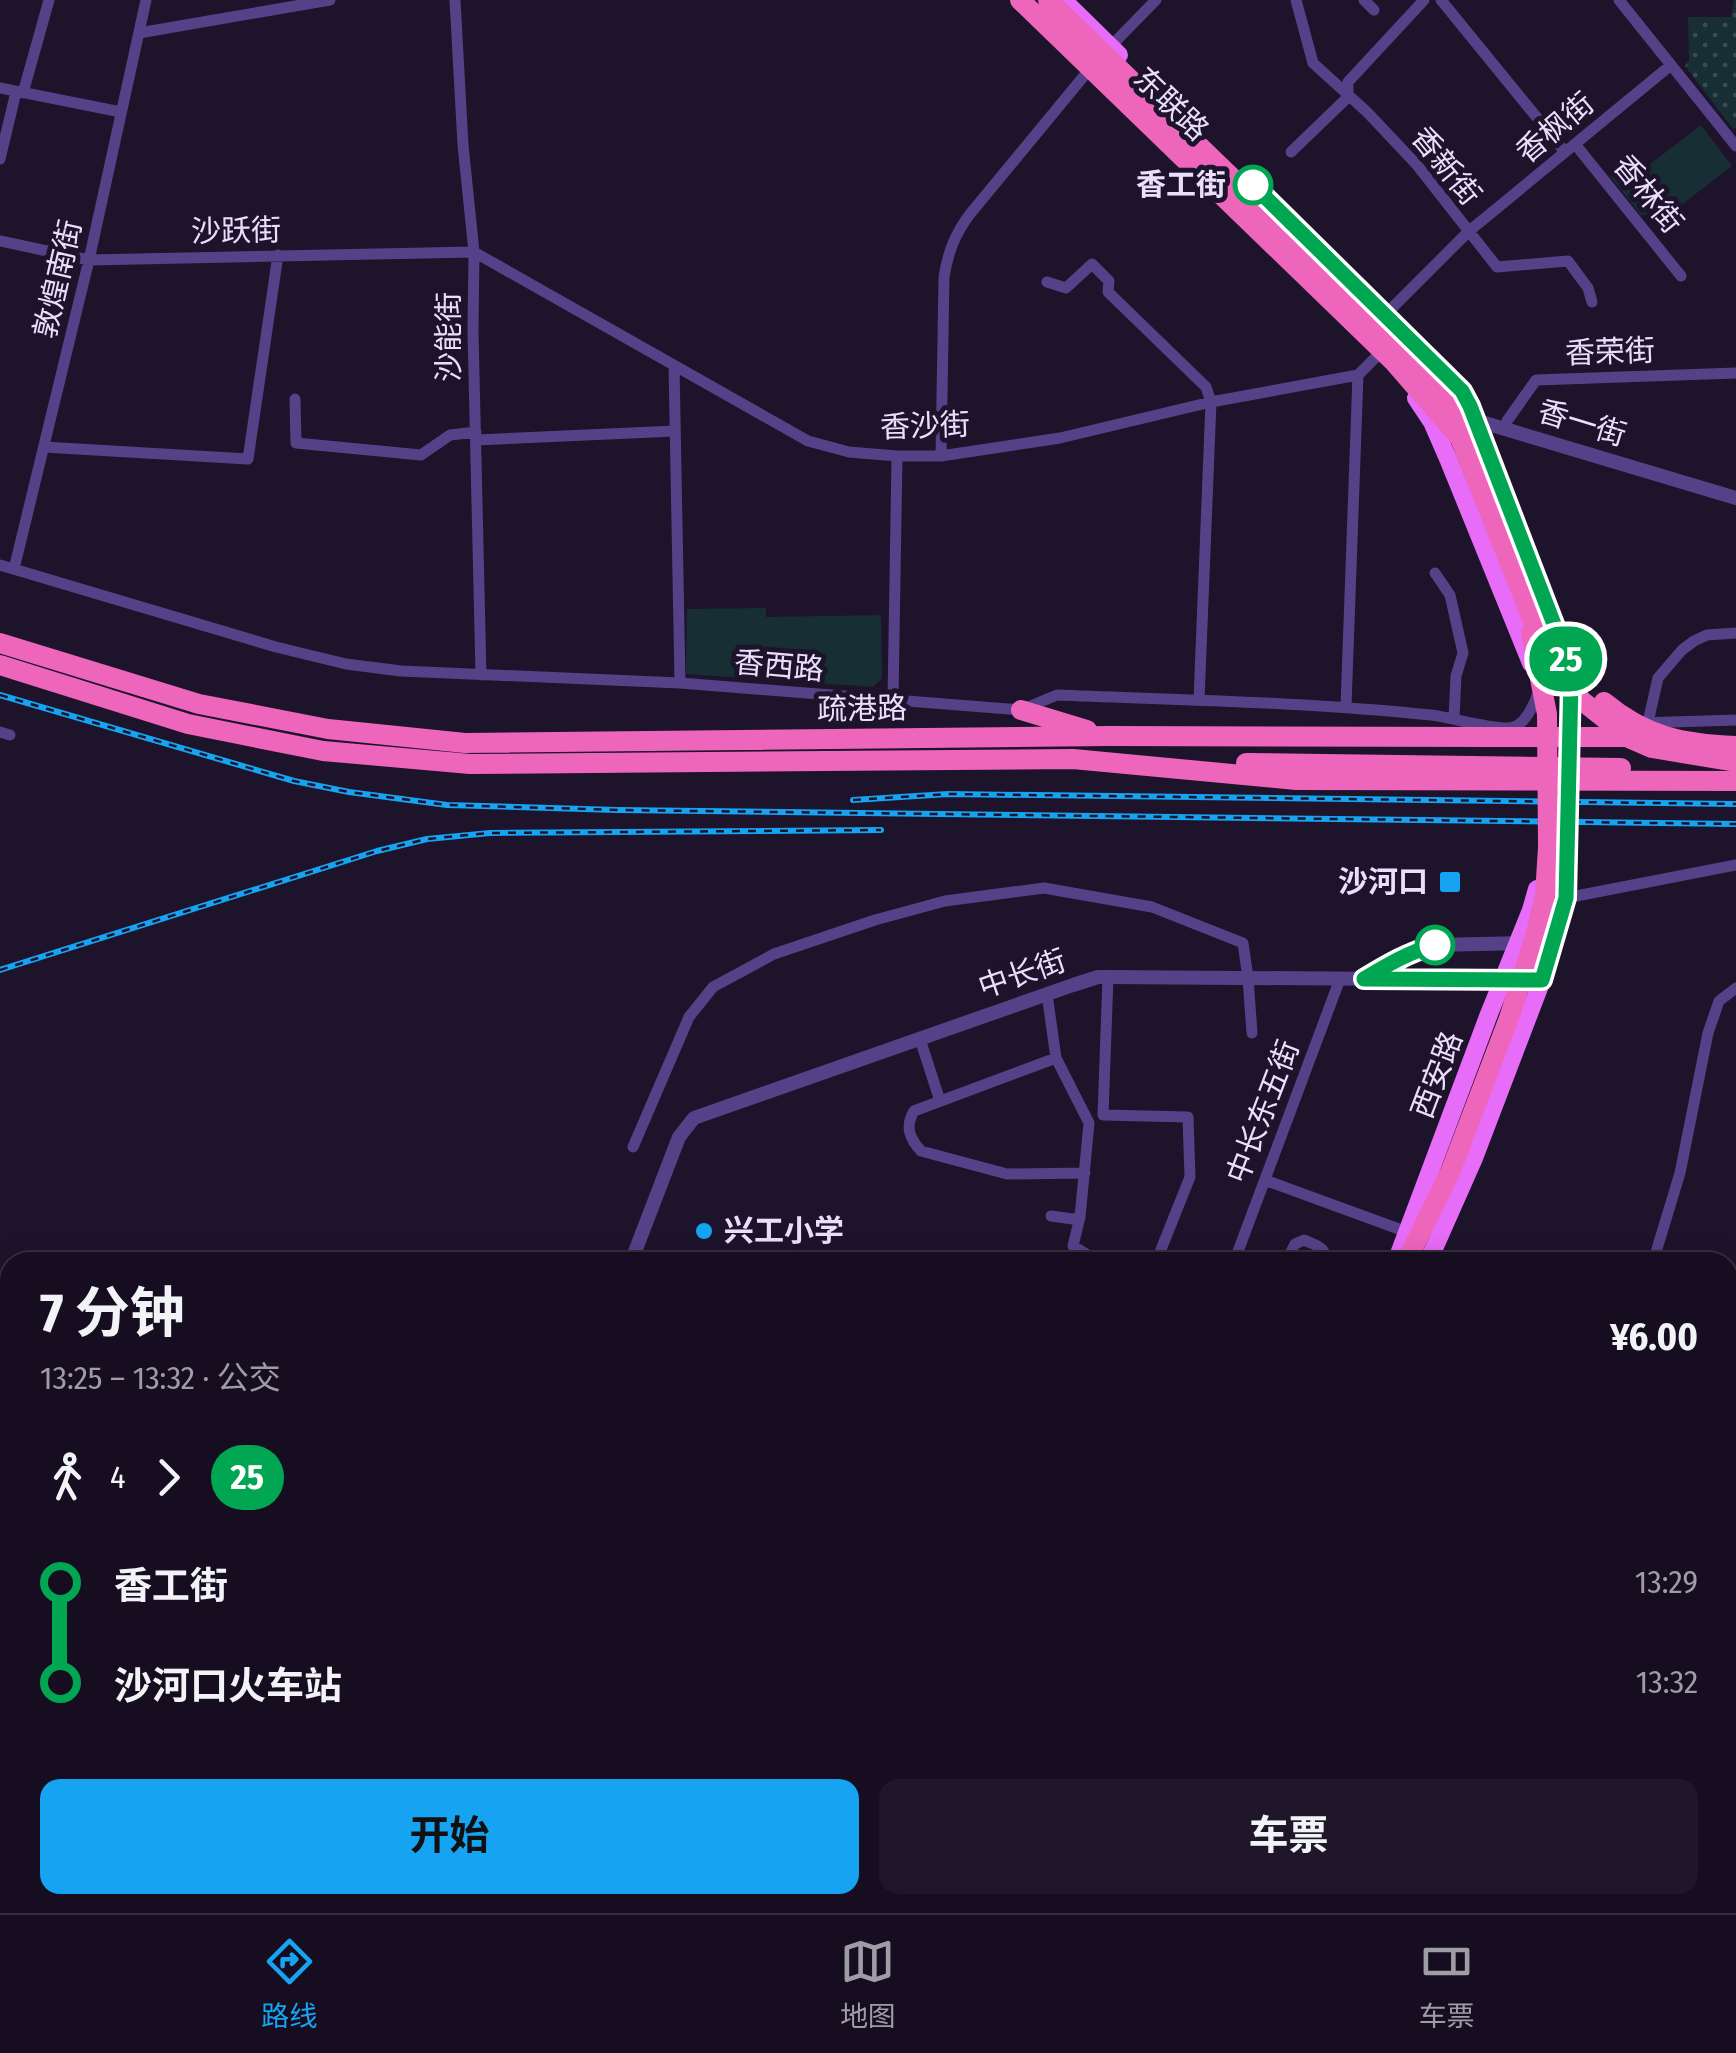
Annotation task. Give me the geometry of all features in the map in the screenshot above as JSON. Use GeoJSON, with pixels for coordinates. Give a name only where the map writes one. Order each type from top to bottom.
{"type":"FeatureCollection","features":[{"type":"Feature","properties":{"kind":"highway","name":"东联路"},"geometry":{"type":"LineString","coordinates":[[1020,0],[1364,333],[1460,438],[1539,636],[1581,700],[1628,738],[1652,748],[1736,765]]}},
{"type":"Feature","properties":{"kind":"highway","name":"东联路"},"geometry":{"type":"LineString","coordinates":[[1048,0],[1439,382],[1471,432],[1551,630],[1584,686],[1616,713],[1660,736],[1700,745],[1736,746]]}},
{"type":"Feature","properties":{"kind":"highway"},"geometry":{"type":"LineString","coordinates":[[1409,1246],[1451,1170],[1509,1018],[1545,895],[1547,714],[1522,597]]}},
{"type":"Feature","properties":{"kind":"highway","name":"疏港路"},"geometry":{"type":"LineString","coordinates":[[0,643],[198,704],[328,729],[465,743],[1108,736],[1736,737]]}},
{"type":"Feature","properties":{"kind":"highway"},"geometry":{"type":"LineString","coordinates":[[0,665],[188,724],[323,751],[470,764],[1073,759],[1736,765]]}},
{"type":"Feature","properties":{"kind":"highway"},"geometry":{"type":"LineString","coordinates":[[1021,710],[1108,736]]}},
{"type":"Feature","properties":{"kind":"highway"},"geometry":{"type":"LineString","coordinates":[[1073,759],[1296,780],[1736,781]]}},
{"type":"Feature","properties":{"kind":"main road"},"geometry":{"type":"LineString","coordinates":[[1008,0],[1415,396],[1432,422],[1449,461],[1539,688],[1541,728]]}},
{"type":"Feature","properties":{"kind":"main road"},"geometry":{"type":"LineString","coordinates":[[1063,0],[1462,391],[1562,645],[1571,680],[1571,731]]}},
{"type":"Feature","properties":{"kind":"main road","name":"西安路"},"geometry":{"type":"LineString","coordinates":[[1409,1246],[1537,891],[1541,849]]}},
{"type":"Feature","properties":{"kind":"main road"},"geometry":{"type":"LineString","coordinates":[[1432,1252],[1474,1158],[1542,980],[1566,898],[1567,852]]}},
{"type":"Feature","properties":{"kind":"street"},"geometry":{"type":"LineString","coordinates":[[0,159],[50,0]]}},
{"type":"Feature","properties":{"kind":"street","name":"敦煌南街"},"geometry":{"type":"LineString","coordinates":[[14,569],[89,260],[146,0]]}},
{"type":"Feature","properties":{"kind":"street"},"geometry":{"type":"LineString","coordinates":[[139,32],[283,4],[330,0]]}},
{"type":"Feature","properties":{"kind":"street","name":"沙能街"},"geometry":{"type":"LineString","coordinates":[[455,0],[474,252],[481,674]]}},
{"type":"Feature","properties":{"kind":"street"},"geometry":{"type":"LineString","coordinates":[[941,456],[944,276],[953,240],[1085,74],[1156,0]]}},
{"type":"Feature","properties":{"kind":"street","name":"香新街"},"geometry":{"type":"LineString","coordinates":[[1296,0],[1312,63],[1367,112],[1417,165],[1497,268],[1568,261],[1588,288],[1592,302]]}},
{"type":"Feature","properties":{"kind":"street"},"geometry":{"type":"LineString","coordinates":[[1291,152],[1348,97],[1348,82],[1424,0]]}},
{"type":"Feature","properties":{"kind":"street","name":"香林街"},"geometry":{"type":"LineString","coordinates":[[1441,0],[1681,276]]}},
{"type":"Feature","properties":{"kind":"street"},"geometry":{"type":"LineString","coordinates":[[1618,0],[1734,141]]}},
{"type":"Feature","properties":{"kind":"street","name":"香枫街"},"geometry":{"type":"LineString","coordinates":[[1386,314],[1468,232],[1671,65]]}},
{"type":"Feature","properties":{"kind":"street"},"geometry":{"type":"LineString","coordinates":[[0,88],[121,112]]}},
{"type":"Feature","properties":{"kind":"street","name":"沙跃街"},"geometry":{"type":"LineString","coordinates":[[0,241],[89,260],[474,252]]}},
{"type":"Feature","properties":{"kind":"street","name":"香沙街"},"geometry":{"type":"LineString","coordinates":[[474,252],[808,441],[849,452],[941,456],[1060,438],[1211,402],[1358,375]]}},
{"type":"Feature","properties":{"kind":"street"},"geometry":{"type":"LineString","coordinates":[[44,447],[248,459],[278,255]]}},
{"type":"Feature","properties":{"kind":"street"},"geometry":{"type":"LineString","coordinates":[[1046,282],[1066,288],[1092,264],[1109,281],[1108,292],[1206,387],[1211,402],[1198,700]]}},
{"type":"Feature","properties":{"kind":"street"},"geometry":{"type":"LineString","coordinates":[[1346,706],[1358,375],[1403,331]]}},
{"type":"Feature","properties":{"kind":"street"},"geometry":{"type":"LineString","coordinates":[[674,365],[680,683]]}},
{"type":"Feature","properties":{"kind":"street","name":"香荣街"},"geometry":{"type":"LineString","coordinates":[[1508,421],[1536,380],[1736,373]]}},
{"type":"Feature","properties":{"kind":"street","name":"香一街"},"geometry":{"type":"LineString","coordinates":[[1462,391],[1483,410],[1508,421],[1736,489]]}},
{"type":"Feature","properties":{"kind":"street","name":"香一街"},"geometry":{"type":"LineString","coordinates":[[1415,396],[1428,406],[1736,498]]}},
{"type":"Feature","properties":{"kind":"street"},"geometry":{"type":"LineString","coordinates":[[296,398],[296,443],[421,455],[450,435],[675,432]]}},
{"type":"Feature","properties":{"kind":"street"},"geometry":{"type":"LineString","coordinates":[[894,700],[897,456]]}},
{"type":"Feature","properties":{"kind":"street","name":"香西路"},"geometry":{"type":"LineString","coordinates":[[0,565],[276,647],[346,664],[401,671],[680,683],[1021,710],[1057,695],[1346,706],[1454,718],[1502,729],[1517,726],[1539,688]]}},
{"type":"Feature","properties":{"kind":"street"},"geometry":{"type":"LineString","coordinates":[[1435,573],[1450,595],[1463,653],[1456,676],[1454,718]]}},
{"type":"Feature","properties":{"kind":"street"},"geometry":{"type":"LineString","coordinates":[[1648,722],[1658,678],[1682,650],[1707,636],[1736,633]]}},
{"type":"Feature","properties":{"kind":"street"},"geometry":{"type":"LineString","coordinates":[[1571,731],[1648,722],[1736,720]]}},
{"type":"Feature","properties":{"kind":"street"},"geometry":{"type":"LineString","coordinates":[[1566,898],[1736,865]]}},
{"type":"Feature","properties":{"kind":"street"},"geometry":{"type":"LineString","coordinates":[[633,1147],[689,1017],[712,988],[774,954],[945,900],[1044,888],[1152,907],[1242,943],[1252,1033]]}},
{"type":"Feature","properties":{"kind":"street"},"geometry":{"type":"LineString","coordinates":[[1364,979],[1395,960],[1434,945],[1498,944],[1521,934],[1554,942]]}},
{"type":"Feature","properties":{"kind":"street"},"geometry":{"type":"LineString","coordinates":[[1108,977],[1103,1115],[1188,1117],[1190,1177],[1160,1252]]}},
{"type":"Feature","properties":{"kind":"street","name":"中长街"},"geometry":{"type":"LineString","coordinates":[[636,1252],[679,1137],[694,1118],[1098,978],[1542,980]]}},
{"type":"Feature","properties":{"kind":"street","name":"中长东五街"},"geometry":{"type":"LineString","coordinates":[[1238,1252],[1340,980]]}},
{"type":"Feature","properties":{"kind":"street"},"geometry":{"type":"LineString","coordinates":[[1656,1252],[1680,1173],[1708,1034],[1719,1001],[1736,988]]}},
{"type":"Feature","properties":{"kind":"street"},"geometry":{"type":"LineString","coordinates":[[1047,994],[1056,1058],[1089,1123],[1074,1246],[1083,1252]]}},
{"type":"Feature","properties":{"kind":"street"},"geometry":{"type":"LineString","coordinates":[[920,1039],[940,1101]]}},
{"type":"Feature","properties":{"kind":"street"},"geometry":{"type":"LineString","coordinates":[[1056,1058],[914,1111],[909,1119],[909,1134],[920,1150],[1006,1174],[1085,1173]]}},
{"type":"Feature","properties":{"kind":"street"},"geometry":{"type":"LineString","coordinates":[[1265,1180],[1409,1246]]}},
{"type":"Feature","properties":{"kind":"street"},"geometry":{"type":"LineString","coordinates":[[1051,1216],[1080,1217]]}},
{"type":"Feature","properties":{"kind":"street"},"geometry":{"type":"LineString","coordinates":[[1291,1252],[1295,1244],[1304,1240],[1325,1252]]}},
{"type":"Feature","properties":{"kind":"green space"},"geometry":{"type":"Polygon","coordinates":[[[1734,0],[1733,129],[1685,66],[1689,60],[1688,17],[1731,17],[1734,0]]]}},
{"type":"Feature","properties":{"kind":"green space"},"geometry":{"type":"Polygon","coordinates":[[[1701,125],[1732,166],[1671,213],[1641,215],[1610,176],[1635,157],[1645,168],[1701,125]]]}},
{"type":"Feature","properties":{"kind":"green space"},"geometry":{"type":"Polygon","coordinates":[[[766,608],[766,617],[881,615],[882,678],[873,687],[686,674],[687,609],[766,608]]]}},
{"type":"Feature","properties":{"kind":"tunnel"},"geometry":{"type":"LineString","coordinates":[[1567,852],[1571,731]]}},
{"type":"Feature","properties":{"kind":"railway"},"geometry":{"type":"LineString","coordinates":[[0,695],[294,781],[447,805],[1736,824]]}},
{"type":"Feature","properties":{"kind":"railway"},"geometry":{"type":"LineString","coordinates":[[853,800],[948,794],[1736,804]]}},
{"type":"Feature","properties":{"kind":"railway"},"geometry":{"type":"LineString","coordinates":[[0,970],[377,851],[427,839],[490,833],[881,830]]}},
{"type":"Feature","properties":{"kind":"bus line","name":"25"},"geometry":{"type":"LineString","coordinates":[[1253,185],[1462,391],[1569,669],[1566,898],[1542,980],[1364,979],[1395,960],[1435,945]]}},
{"type":"Feature","properties":{"kind":"place","name":"香工街"},"geometry":{"type":"Point","coordinates":[1253,185]}},
{"type":"Feature","properties":{"kind":"place","name":"沙河口"},"geometry":{"type":"Point","coordinates":[1450,882]}},
{"type":"Feature","properties":{"kind":"place","name":"兴工小学"},"geometry":{"type":"Point","coordinates":[704,1231]}}]}
